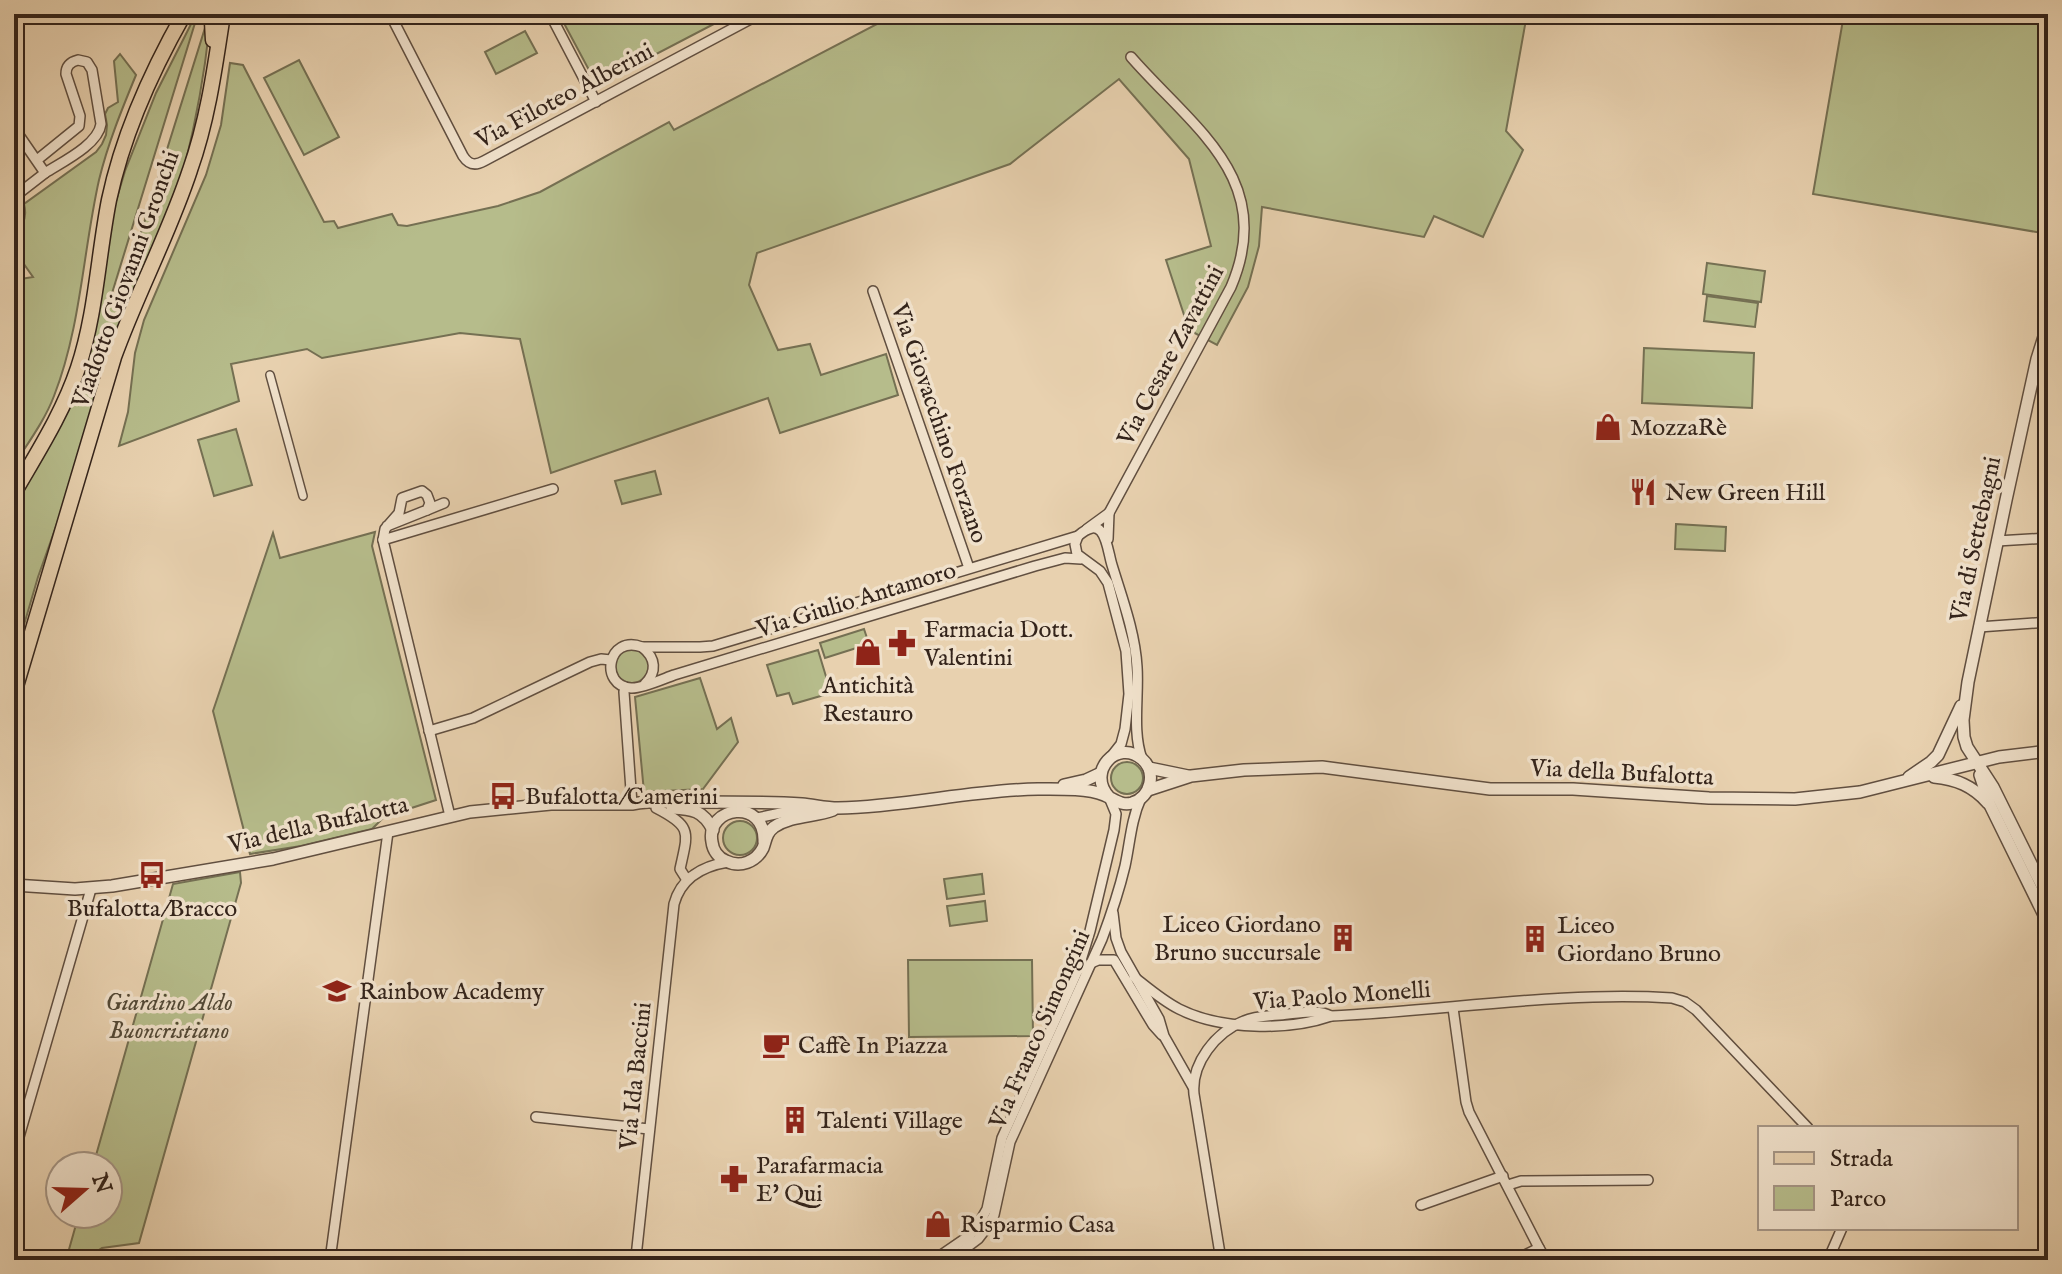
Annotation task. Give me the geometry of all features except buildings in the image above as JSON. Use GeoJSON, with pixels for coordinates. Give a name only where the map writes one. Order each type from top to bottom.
{"type":"FeatureCollection","features":[{"type":"Feature","properties":{"kind":"main road","name":"Viadotto Giovanni Gronchi"},"geometry":{"type":"LineString","coordinates":[[14,493],[53,425],[75,377],[90,321],[114,181],[134,118],[184,14]]}},
{"type":"Feature","properties":{"kind":"main road"},"geometry":{"type":"LineString","coordinates":[[160,59],[183,23],[197,14]]}},
{"type":"Feature","properties":{"kind":"main road"},"geometry":{"type":"LineString","coordinates":[[205,14],[213,25],[212,84]]}},
{"type":"Feature","properties":{"kind":"main road","name":"Viadotto Giovanni Gronchi"},"geometry":{"type":"LineString","coordinates":[[14,693],[114,357],[174,214],[201,135],[223,14]]}},
{"type":"Feature","properties":{"kind":"main road"},"geometry":{"type":"LineString","coordinates":[[14,673],[34,627]]}},
{"type":"Feature","properties":{"kind":"street","name":"Via Filoteo Alberini"},"geometry":{"type":"LineString","coordinates":[[390,14],[463,156],[471,164],[484,161],[760,14]]}},
{"type":"Feature","properties":{"kind":"street"},"geometry":{"type":"LineString","coordinates":[[550,14],[596,102]]}},
{"type":"Feature","properties":{"kind":"street","name":"Via Cesare Zavattini"},"geometry":{"type":"LineString","coordinates":[[1082,533],[1109,513],[1231,287],[1241,258],[1245,232],[1242,199],[1221,157],[1131,57]]}},
{"type":"Feature","properties":{"kind":"street"},"geometry":{"type":"LineString","coordinates":[[14,197],[91,142],[100,132],[101,119],[92,70],[83,60],[73,61],[66,69],[80,116],[79,126],[37,160]]}},
{"type":"Feature","properties":{"kind":"street"},"geometry":{"type":"LineString","coordinates":[[14,128],[45,173]]}},
{"type":"Feature","properties":{"kind":"street","name":"Via Giovacchino Forzano"},"geometry":{"type":"LineString","coordinates":[[873,291],[969,568]]}},
{"type":"Feature","properties":{"kind":"street","name":"Via di Settebagni"},"geometry":{"type":"LineString","coordinates":[[1976,763],[1964,737],[1963,712],[1997,541],[2037,359],[2048,324]]}},
{"type":"Feature","properties":{"kind":"street"},"geometry":{"type":"LineString","coordinates":[[270,375],[303,496]]}},
{"type":"Feature","properties":{"kind":"street"},"geometry":{"type":"LineString","coordinates":[[432,482],[422,491],[402,498],[399,513],[384,531],[383,540],[450,816]]}},
{"type":"Feature","properties":{"kind":"street"},"geometry":{"type":"LineString","coordinates":[[383,540],[553,489]]}},
{"type":"Feature","properties":{"kind":"street"},"geometry":{"type":"LineString","coordinates":[[422,491],[430,501],[427,510]]}},
{"type":"Feature","properties":{"kind":"street"},"geometry":{"type":"LineString","coordinates":[[387,526],[444,503]]}},
{"type":"Feature","properties":{"kind":"street","name":"Via Cesare Zavattini"},"geometry":{"type":"LineString","coordinates":[[1109,513],[1108,545],[1135,647],[1137,743],[1145,764]]}},
{"type":"Feature","properties":{"kind":"street"},"geometry":{"type":"LineString","coordinates":[[1083,560],[1094,562],[1105,555],[1108,545],[1104,534],[1098,530],[1082,533],[1075,546],[1077,554],[1083,560],[1100,571],[1108,583],[1126,651],[1129,694],[1125,729],[1119,748],[1108,760],[1101,773],[1102,786],[1109,797],[1125,804],[1145,794],[1151,779],[1145,764],[1136,755],[1125,753],[1108,760]]}},
{"type":"Feature","properties":{"kind":"street","name":"Via Giulio Antamoro"},"geometry":{"type":"LineString","coordinates":[[611,660],[624,646],[713,646],[1082,533]]}},
{"type":"Feature","properties":{"kind":"street"},"geometry":{"type":"LineString","coordinates":[[1997,541],[2048,538]]}},
{"type":"Feature","properties":{"kind":"street","name":"Via Giulio Antamoro"},"geometry":{"type":"LineString","coordinates":[[625,687],[644,685],[1035,566],[1065,558],[1083,560]]}},
{"type":"Feature","properties":{"kind":"street"},"geometry":{"type":"LineString","coordinates":[[1979,627],[2048,622]]}},
{"type":"Feature","properties":{"kind":"street"},"geometry":{"type":"LineString","coordinates":[[642,647],[650,654],[654,666],[644,685]]}},
{"type":"Feature","properties":{"kind":"street"},"geometry":{"type":"LineString","coordinates":[[429,731],[480,715],[590,662],[611,660],[613,677],[625,687],[632,804]]}},
{"type":"Feature","properties":{"kind":"street"},"geometry":{"type":"LineString","coordinates":[[1902,782],[1938,755],[1966,694]]}},
{"type":"Feature","properties":{"kind":"street","name":"Via della Bufalotta"},"geometry":{"type":"LineString","coordinates":[[1145,794],[1191,776],[1322,767],[1490,789],[1573,789],[1774,800],[1842,795],[2018,754],[2048,751]]}},
{"type":"Feature","properties":{"kind":"street"},"geometry":{"type":"LineString","coordinates":[[1976,763],[1990,805],[2048,923]]}},
{"type":"Feature","properties":{"kind":"street"},"geometry":{"type":"LineString","coordinates":[[1976,763],[1993,787],[2048,898]]}},
{"type":"Feature","properties":{"kind":"street","name":"Via della Bufalotta"},"geometry":{"type":"LineString","coordinates":[[1145,764],[1191,776]]}},
{"type":"Feature","properties":{"kind":"street","name":"Via della Bufalotta"},"geometry":{"type":"LineString","coordinates":[[1041,789],[1081,782],[1101,773]]}},
{"type":"Feature","properties":{"kind":"street"},"geometry":{"type":"LineString","coordinates":[[1925,776],[1962,783],[1975,790],[1990,805]]}},
{"type":"Feature","properties":{"kind":"street","name":"Via della Bufalotta"},"geometry":{"type":"LineString","coordinates":[[14,885],[91,889],[166,878],[252,863],[450,816],[538,805],[694,802],[835,808],[1041,789],[1094,792],[1109,797]]}},
{"type":"Feature","properties":{"kind":"street","name":"Via Franco Simongini"},"geometry":{"type":"LineString","coordinates":[[950,1260],[978,1239],[994,1215],[1010,1142],[1102,939],[1125,866],[1132,825],[1145,794]]}},
{"type":"Feature","properties":{"kind":"street","name":"Via Franco Simongini"},"geometry":{"type":"LineString","coordinates":[[934,1260],[969,1236],[987,1209],[1002,1138],[1078,970],[1104,876],[1116,818],[1109,797]]}},
{"type":"Feature","properties":{"kind":"street","name":"Via della Bufalotta"},"geometry":{"type":"LineString","coordinates":[[694,802],[744,812],[757,818],[816,806]]}},
{"type":"Feature","properties":{"kind":"street","name":"Via della Bufalotta"},"geometry":{"type":"LineString","coordinates":[[632,804],[695,812],[706,817],[713,830]]}},
{"type":"Feature","properties":{"kind":"street"},"geometry":{"type":"LineString","coordinates":[[656,808],[671,816],[684,830],[687,841],[680,869],[687,880],[709,867],[728,862]]}},
{"type":"Feature","properties":{"kind":"street","name":"Via della Bufalotta"},"geometry":{"type":"LineString","coordinates":[[728,862],[750,862],[758,856],[769,832],[782,823],[835,808]]}},
{"type":"Feature","properties":{"kind":"street"},"geometry":{"type":"LineString","coordinates":[[728,862],[719,856],[711,840],[718,820],[733,811]]}},
{"type":"Feature","properties":{"kind":"street"},"geometry":{"type":"LineString","coordinates":[[757,818],[764,830],[764,842]]}},
{"type":"Feature","properties":{"kind":"street"},"geometry":{"type":"LineString","coordinates":[[330,1260],[388,832]]}},
{"type":"Feature","properties":{"kind":"street"},"geometry":{"type":"LineString","coordinates":[[1107,863],[1125,866]]}},
{"type":"Feature","properties":{"kind":"street"},"geometry":{"type":"LineString","coordinates":[[1104,876],[1105,898],[1098,927],[1102,939],[1153,1025],[1164,1036]]}},
{"type":"Feature","properties":{"kind":"street","name":"Via Ida Baccini"},"geometry":{"type":"LineString","coordinates":[[636,1257],[675,899],[687,880]]}},
{"type":"Feature","properties":{"kind":"street"},"geometry":{"type":"LineString","coordinates":[[14,1154],[91,889]]}},
{"type":"Feature","properties":{"kind":"street"},"geometry":{"type":"LineString","coordinates":[[1113,910],[1118,945],[1193,1088],[1221,1260]]}},
{"type":"Feature","properties":{"kind":"street"},"geometry":{"type":"LineString","coordinates":[[1091,963],[1114,960]]}},
{"type":"Feature","properties":{"kind":"street","name":"Via Paolo Monelli"},"geometry":{"type":"LineString","coordinates":[[1134,977],[1189,1014],[1235,1026],[1310,1022],[1331,1016],[1583,996],[1680,999],[1696,1010],[1806,1126]]}},
{"type":"Feature","properties":{"kind":"street","name":"Via Paolo Monelli"},"geometry":{"type":"LineString","coordinates":[[1453,1008],[1469,1112],[1546,1260]]}},
{"type":"Feature","properties":{"kind":"street","name":"Via Paolo Monelli"},"geometry":{"type":"LineString","coordinates":[[1193,1088],[1195,1074],[1211,1045],[1235,1026]]}},
{"type":"Feature","properties":{"kind":"street"},"geometry":{"type":"LineString","coordinates":[[536,1117],[649,1129]]}},
{"type":"Feature","properties":{"kind":"street"},"geometry":{"type":"LineString","coordinates":[[1421,1205],[1505,1180],[1648,1180]]}},
{"type":"Feature","properties":{"kind":"street"},"geometry":{"type":"LineString","coordinates":[[1828,1260],[1841,1230]]}},
{"type":"Feature","properties":{"kind":"street"},"geometry":{"type":"LineString","coordinates":[[1515,1260],[1539,1248]]}},
{"type":"Feature","properties":{"kind":"street"},"geometry":{"type":"LineString","coordinates":[[544,1260],[744,1255],[816,1260]]}},
{"type":"Feature","properties":{"kind":"green space"},"geometry":{"type":"Polygon","coordinates":[[[559,14],[733,14],[597,85],[559,14]]]}},
{"type":"Feature","properties":{"kind":"green space"},"geometry":{"type":"Polygon","coordinates":[[[896,14],[1527,14],[1506,131],[1523,150],[1483,237],[1434,216],[1424,237],[1262,207],[1259,246],[1248,287],[1217,345],[1189,330],[1166,260],[1211,246],[1189,159],[1119,79],[1010,164],[757,253],[749,285],[778,350],[810,344],[821,375],[886,354],[898,395],[780,433],[768,398],[551,473],[520,339],[460,333],[322,358],[307,349],[231,364],[239,401],[119,446],[128,412],[135,353],[144,320],[206,175],[221,125],[230,63],[243,65],[324,222],[334,221],[338,228],[392,214],[398,225],[407,226],[498,206],[540,192],[669,122],[674,130],[896,14]]]}},
{"type":"Feature","properties":{"kind":"green space"},"geometry":{"type":"Polygon","coordinates":[[[1844,14],[2048,14],[2048,234],[1813,194],[1844,14]]]}},
{"type":"Feature","properties":{"kind":"green space"},"geometry":{"type":"Polygon","coordinates":[[[195,23],[109,303],[118,306],[205,28],[209,31],[205,65],[185,165],[38,577],[14,659],[14,503],[55,433],[125,171],[156,93],[191,24],[195,23]]]}},
{"type":"Feature","properties":{"kind":"green space"},"geometry":{"type":"Polygon","coordinates":[[[525,31],[537,53],[496,74],[485,52],[525,31]]]}},
{"type":"Feature","properties":{"kind":"green space"},"geometry":{"type":"Polygon","coordinates":[[[120,54],[136,75],[99,180],[70,343],[50,405],[14,465],[14,280],[33,277],[14,250],[14,230],[24,220],[24,204],[96,152],[102,144],[107,125],[105,114],[118,102],[114,61],[120,54]]]}},
{"type":"Feature","properties":{"kind":"green space"},"geometry":{"type":"Polygon","coordinates":[[[299,60],[339,137],[304,155],[264,78],[299,60]]]}},
{"type":"Feature","properties":{"kind":"green space"},"geometry":{"type":"Polygon","coordinates":[[[1707,263],[1765,271],[1761,302],[1703,294],[1707,263]]]}},
{"type":"Feature","properties":{"kind":"green space"},"geometry":{"type":"Polygon","coordinates":[[[1707,296],[1758,303],[1755,327],[1704,321],[1707,296]]]}},
{"type":"Feature","properties":{"kind":"green space"},"geometry":{"type":"Polygon","coordinates":[[[1644,348],[1754,353],[1752,408],[1642,403],[1644,348]]]}},
{"type":"Feature","properties":{"kind":"green space"},"geometry":{"type":"Polygon","coordinates":[[[236,429],[252,485],[214,496],[198,440],[236,429]]]}},
{"type":"Feature","properties":{"kind":"green space"},"geometry":{"type":"Polygon","coordinates":[[[655,471],[661,494],[622,504],[615,481],[655,471]]]}},
{"type":"Feature","properties":{"kind":"green space"},"geometry":{"type":"Polygon","coordinates":[[[1676,524],[1726,527],[1725,551],[1675,549],[1676,524]]]}},
{"type":"Feature","properties":{"kind":"green space"},"geometry":{"type":"Polygon","coordinates":[[[375,532],[372,546],[436,800],[384,817],[372,829],[301,846],[250,854],[213,711],[273,533],[280,558],[375,532]]]}},
{"type":"Feature","properties":{"kind":"green space"},"geometry":{"type":"Polygon","coordinates":[[[864,629],[869,644],[825,658],[820,643],[864,629]]]}},
{"type":"Feature","properties":{"kind":"green space"},"geometry":{"type":"Polygon","coordinates":[[[632,649],[644,654],[649,666],[644,678],[632,683],[620,678],[615,666],[620,654],[632,649]]]}},
{"type":"Feature","properties":{"kind":"green space"},"geometry":{"type":"Polygon","coordinates":[[[818,650],[831,693],[793,704],[789,693],[777,696],[767,665],[818,650]]]}},
{"type":"Feature","properties":{"kind":"green space"},"geometry":{"type":"Polygon","coordinates":[[[700,678],[717,729],[731,718],[738,742],[703,789],[644,792],[635,697],[700,678]]]}},
{"type":"Feature","properties":{"kind":"green space"},"geometry":{"type":"Polygon","coordinates":[[[1127,762],[1138,767],[1143,778],[1138,789],[1127,794],[1116,789],[1111,778],[1116,767],[1127,762]]]}},
{"type":"Feature","properties":{"kind":"green space"},"geometry":{"type":"Polygon","coordinates":[[[740,821],[752,826],[757,838],[752,850],[740,855],[728,850],[723,838],[728,826],[740,821]]]}},
{"type":"Feature","properties":{"kind":"green space","name":"Giardino Aldo Buoncristiano"},"geometry":{"type":"Polygon","coordinates":[[[240,872],[241,883],[139,1243],[102,1248],[84,1260],[66,1260],[74,1230],[124,1230],[124,1150],[98,1150],[173,884],[240,872]]]}},
{"type":"Feature","properties":{"kind":"green space"},"geometry":{"type":"Polygon","coordinates":[[[982,874],[984,894],[947,899],[944,879],[982,874]]]}},
{"type":"Feature","properties":{"kind":"green space"},"geometry":{"type":"Polygon","coordinates":[[[985,901],[987,921],[950,926],[947,906],[985,901]]]}},
{"type":"Feature","properties":{"kind":"green space"},"geometry":{"type":"Polygon","coordinates":[[[908,960],[1032,960],[1033,1036],[909,1037],[908,960]]]}},
{"type":"Feature","properties":{"kind":"place","name":"MozzaRè"},"geometry":{"type":"Point","coordinates":[1608,427]}},
{"type":"Feature","properties":{"kind":"place","name":"New Green Hill"},"geometry":{"type":"Point","coordinates":[1643,492]}},
{"type":"Feature","properties":{"kind":"place","name":"Farmacia Dott. Valentini"},"geometry":{"type":"Point","coordinates":[902,643]}},
{"type":"Feature","properties":{"kind":"place","name":"Antichità Restauro"},"geometry":{"type":"Point","coordinates":[868,652]}},
{"type":"Feature","properties":{"kind":"place","name":"Bufalotta/Camerini"},"geometry":{"type":"Point","coordinates":[503,796]}},
{"type":"Feature","properties":{"kind":"place","name":"Bufalotta/Bracco"},"geometry":{"type":"Point","coordinates":[152,875]}},
{"type":"Feature","properties":{"kind":"place","name":"Liceo Giordano Bruno succursale"},"geometry":{"type":"Point","coordinates":[1343,938]}},
{"type":"Feature","properties":{"kind":"place","name":"Liceo Giordano Bruno"},"geometry":{"type":"Point","coordinates":[1535,939]}},
{"type":"Feature","properties":{"kind":"place","name":"Rainbow Academy"},"geometry":{"type":"Point","coordinates":[337,991]}},
{"type":"Feature","properties":{"kind":"place","name":"Caffè In Piazza"},"geometry":{"type":"Point","coordinates":[776,1045]}},
{"type":"Feature","properties":{"kind":"place","name":"Talenti Village"},"geometry":{"type":"Point","coordinates":[795,1120]}},
{"type":"Feature","properties":{"kind":"place","name":"Parafarmacia E' Qui"},"geometry":{"type":"Point","coordinates":[734,1179]}},
{"type":"Feature","properties":{"kind":"place","name":"Risparmio Casa"},"geometry":{"type":"Point","coordinates":[938,1224]}}]}
